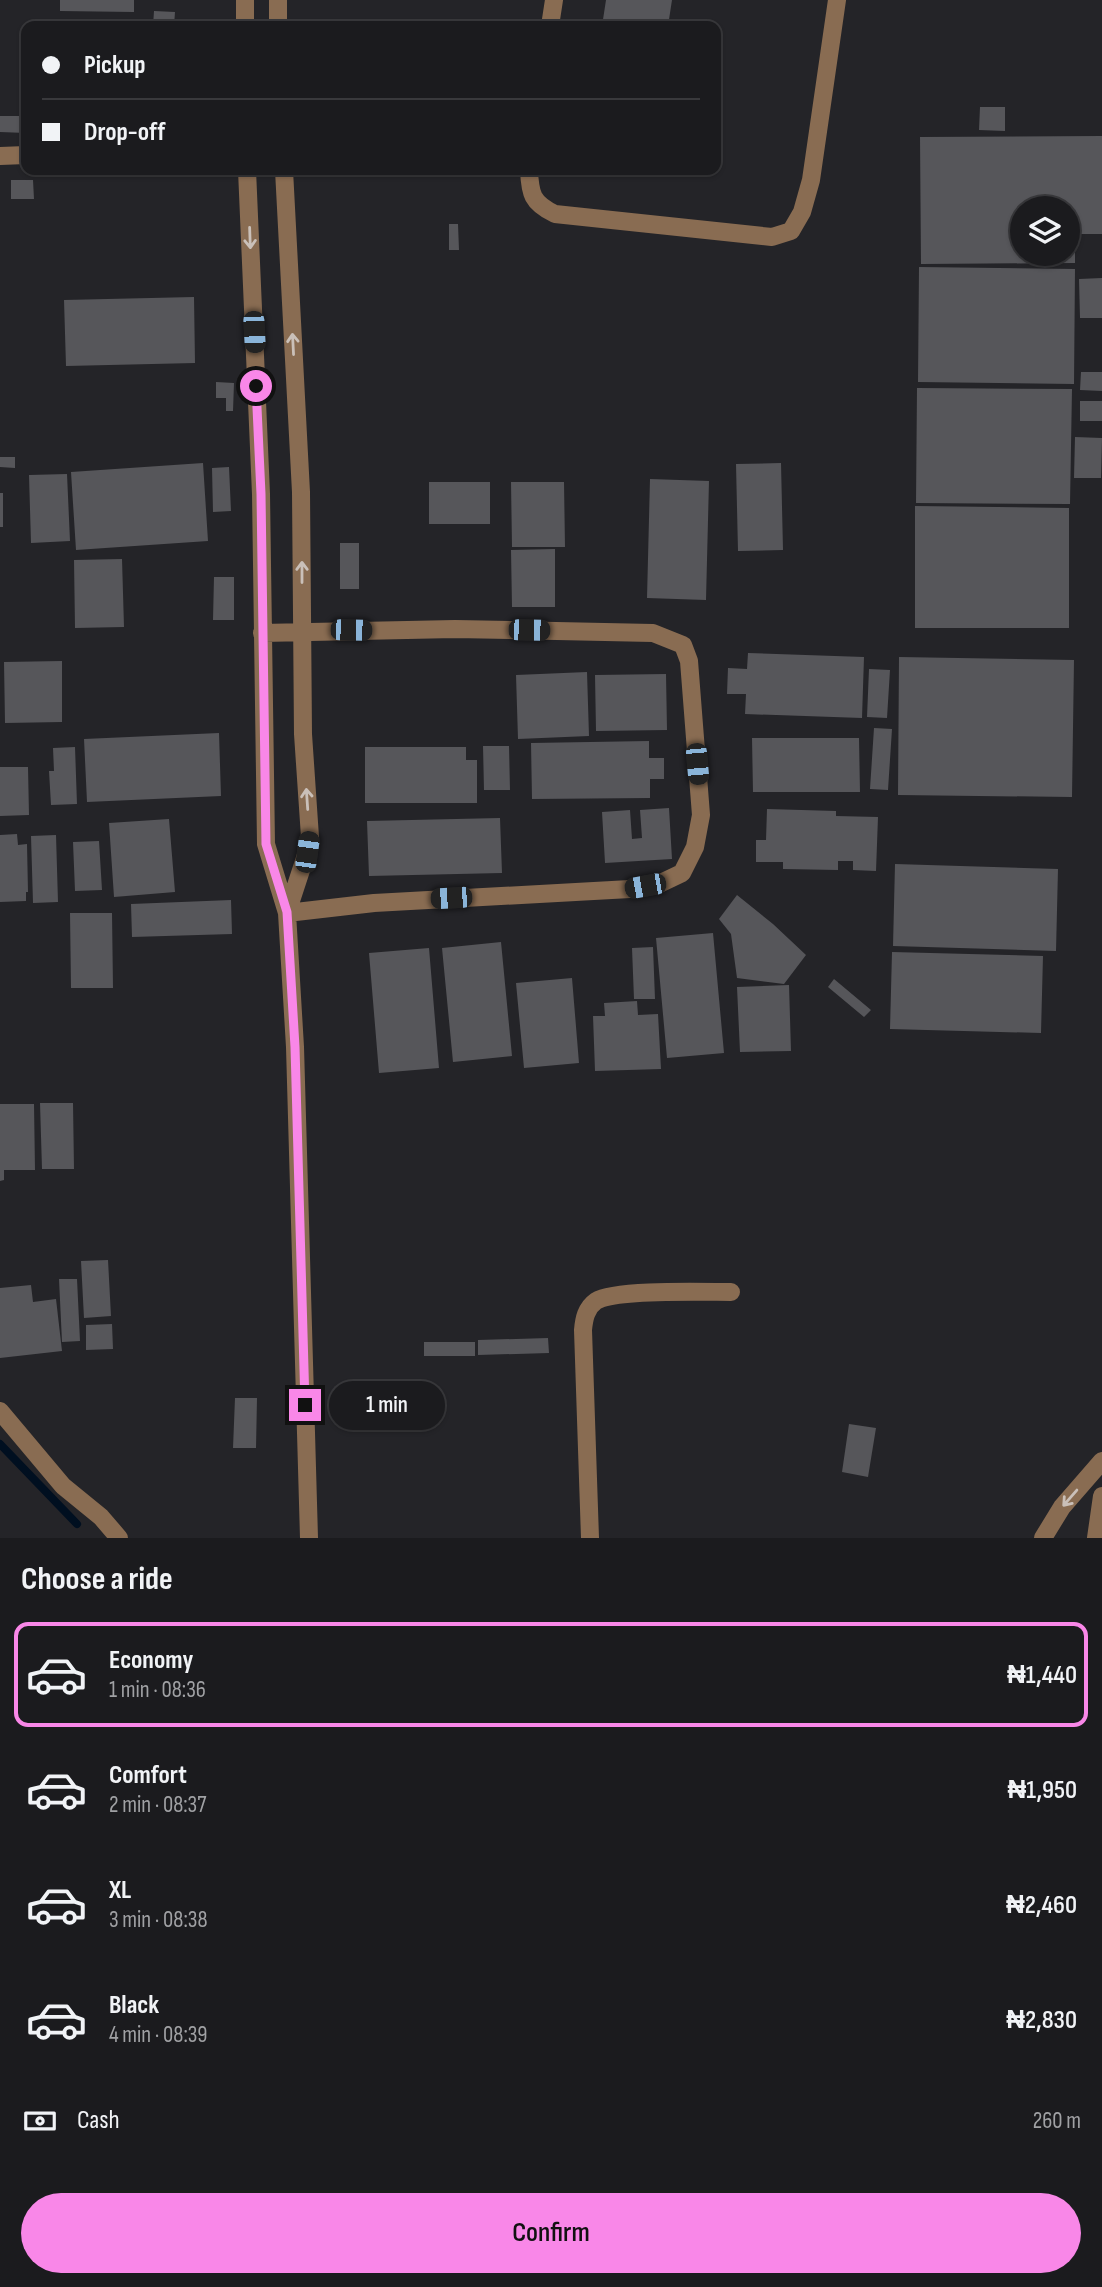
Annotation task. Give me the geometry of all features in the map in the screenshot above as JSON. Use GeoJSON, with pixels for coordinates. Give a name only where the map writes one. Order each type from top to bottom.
{"type":"FeatureCollection","features":[{"type":"Feature","properties":{"kind":"street"},"geometry":{"type":"LineString","coordinates":[[245,0],[245,21]]}},
{"type":"Feature","properties":{"kind":"street"},"geometry":{"type":"LineString","coordinates":[[278,0],[278,21]]}},
{"type":"Feature","properties":{"kind":"street"},"geometry":{"type":"LineString","coordinates":[[551,21],[554,0]]}},
{"type":"Feature","properties":{"kind":"street"},"geometry":{"type":"LineString","coordinates":[[528,175],[530,190],[539,206],[555,214],[772,237],[791,231],[802,212],[811,180],[837,0]]}},
{"type":"Feature","properties":{"kind":"street"},"geometry":{"type":"LineString","coordinates":[[0,156],[21,155]]}},
{"type":"Feature","properties":{"kind":"street"},"geometry":{"type":"LineString","coordinates":[[247,175],[261,494],[266,844],[287,912],[295,1047],[309,1538]]}},
{"type":"Feature","properties":{"kind":"street"},"geometry":{"type":"LineString","coordinates":[[284,175],[301,492],[303,734],[310,837],[287,912]]}},
{"type":"Feature","properties":{"kind":"street"},"geometry":{"type":"LineString","coordinates":[[262,633],[455,629],[653,633],[683,645],[689,661],[701,815],[695,847],[682,873],[661,883],[630,889],[374,903],[287,912]]}},
{"type":"Feature","properties":{"kind":"street"},"geometry":{"type":"LineString","coordinates":[[590,1538],[583,1329],[585,1314],[596,1302],[616,1294],[731,1292]]}},
{"type":"Feature","properties":{"kind":"street"},"geometry":{"type":"LineString","coordinates":[[0,1411],[63,1486],[101,1517],[119,1538]]}},
{"type":"Feature","properties":{"kind":"street"},"geometry":{"type":"LineString","coordinates":[[1043,1538],[1062,1507],[1102,1461]]}},
{"type":"Feature","properties":{"kind":"street"},"geometry":{"type":"LineString","coordinates":[[1096,1538],[1102,1496]]}},
{"type":"Feature","properties":{"kind":"building"},"geometry":{"type":"Polygon","coordinates":[[[60,0],[134,0],[134,12],[60,11],[60,0]]]}},
{"type":"Feature","properties":{"kind":"building"},"geometry":{"type":"Polygon","coordinates":[[[606,0],[672,0],[669,21],[603,21],[606,0]]]}},
{"type":"Feature","properties":{"kind":"building"},"geometry":{"type":"Polygon","coordinates":[[[154,11],[175,12],[174,21],[153,21],[154,11]]]}},
{"type":"Feature","properties":{"kind":"building"},"geometry":{"type":"Polygon","coordinates":[[[980,107],[1005,107],[1005,131],[979,130],[980,107]]]}},
{"type":"Feature","properties":{"kind":"building"},"geometry":{"type":"Polygon","coordinates":[[[0,116],[21,116],[21,133],[0,132],[0,116]]]}},
{"type":"Feature","properties":{"kind":"building"},"geometry":{"type":"Polygon","coordinates":[[[1102,136],[1102,234],[1080,234],[1080,196],[1010,196],[1010,263],[921,264],[920,137],[1102,136]]]}},
{"type":"Feature","properties":{"kind":"building"},"geometry":{"type":"Polygon","coordinates":[[[11,180],[33,180],[34,199],[11,199],[11,180]]]}},
{"type":"Feature","properties":{"kind":"building"},"geometry":{"type":"Polygon","coordinates":[[[449,224],[458,224],[459,250],[449,250],[449,224]]]}},
{"type":"Feature","properties":{"kind":"building"},"geometry":{"type":"Polygon","coordinates":[[[919,267],[1075,269],[1074,384],[918,382],[919,267]]]}},
{"type":"Feature","properties":{"kind":"building"},"geometry":{"type":"Polygon","coordinates":[[[1102,278],[1102,318],[1080,318],[1079,279],[1102,278]]]}},
{"type":"Feature","properties":{"kind":"building"},"geometry":{"type":"Polygon","coordinates":[[[194,297],[195,363],[66,366],[64,300],[194,297]]]}},
{"type":"Feature","properties":{"kind":"building"},"geometry":{"type":"Polygon","coordinates":[[[1081,372],[1102,372],[1102,391],[1080,390],[1081,372]]]}},
{"type":"Feature","properties":{"kind":"building"},"geometry":{"type":"Polygon","coordinates":[[[216,382],[234,383],[233,411],[226,411],[226,398],[216,398],[216,382]]]}},
{"type":"Feature","properties":{"kind":"building"},"geometry":{"type":"Polygon","coordinates":[[[917,388],[1072,389],[1070,504],[916,503],[917,388]]]}},
{"type":"Feature","properties":{"kind":"building"},"geometry":{"type":"Polygon","coordinates":[[[1080,401],[1102,401],[1102,421],[1080,421],[1080,401]]]}},
{"type":"Feature","properties":{"kind":"building"},"geometry":{"type":"Polygon","coordinates":[[[1075,437],[1102,438],[1101,478],[1074,478],[1075,437]]]}},
{"type":"Feature","properties":{"kind":"building"},"geometry":{"type":"Polygon","coordinates":[[[0,457],[15,457],[15,468],[0,467],[0,457]]]}},
{"type":"Feature","properties":{"kind":"building"},"geometry":{"type":"Polygon","coordinates":[[[203,463],[208,541],[76,550],[71,472],[203,463]]]}},
{"type":"Feature","properties":{"kind":"building"},"geometry":{"type":"Polygon","coordinates":[[[781,463],[783,550],[738,551],[736,464],[781,463]]]}},
{"type":"Feature","properties":{"kind":"building"},"geometry":{"type":"Polygon","coordinates":[[[229,467],[231,511],[213,512],[212,468],[229,467]]]}},
{"type":"Feature","properties":{"kind":"building"},"geometry":{"type":"Polygon","coordinates":[[[67,474],[70,541],[31,543],[29,475],[67,474]]]}},
{"type":"Feature","properties":{"kind":"building"},"geometry":{"type":"Polygon","coordinates":[[[650,479],[709,481],[706,600],[647,598],[650,479]]]}},
{"type":"Feature","properties":{"kind":"building"},"geometry":{"type":"Polygon","coordinates":[[[429,482],[490,482],[490,524],[429,524],[429,482]]]}},
{"type":"Feature","properties":{"kind":"building"},"geometry":{"type":"Polygon","coordinates":[[[511,482],[564,482],[565,547],[512,547],[511,482]]]}},
{"type":"Feature","properties":{"kind":"building"},"geometry":{"type":"Polygon","coordinates":[[[0,493],[3,493],[3,527],[0,527],[0,493]]]}},
{"type":"Feature","properties":{"kind":"building"},"geometry":{"type":"Polygon","coordinates":[[[915,506],[1069,508],[1069,628],[915,628],[915,506]]]}},
{"type":"Feature","properties":{"kind":"building"},"geometry":{"type":"Polygon","coordinates":[[[340,543],[359,543],[359,589],[340,589],[340,543]]]}},
{"type":"Feature","properties":{"kind":"building"},"geometry":{"type":"Polygon","coordinates":[[[555,549],[555,607],[512,607],[511,550],[555,549]]]}},
{"type":"Feature","properties":{"kind":"building"},"geometry":{"type":"Polygon","coordinates":[[[122,559],[124,627],[75,628],[74,560],[122,559]]]}},
{"type":"Feature","properties":{"kind":"building"},"geometry":{"type":"Polygon","coordinates":[[[214,577],[234,577],[234,620],[213,620],[214,577]]]}},
{"type":"Feature","properties":{"kind":"building"},"geometry":{"type":"Polygon","coordinates":[[[748,653],[864,657],[862,718],[745,714],[746,694],[727,694],[728,668],[747,669],[748,653]]]}},
{"type":"Feature","properties":{"kind":"building"},"geometry":{"type":"Polygon","coordinates":[[[899,657],[1074,660],[1072,797],[898,795],[899,657]]]}},
{"type":"Feature","properties":{"kind":"building"},"geometry":{"type":"Polygon","coordinates":[[[62,661],[62,722],[5,723],[4,662],[62,661]]]}},
{"type":"Feature","properties":{"kind":"building"},"geometry":{"type":"Polygon","coordinates":[[[869,669],[890,670],[887,718],[867,717],[869,669]]]}},
{"type":"Feature","properties":{"kind":"building"},"geometry":{"type":"Polygon","coordinates":[[[587,672],[589,736],[518,739],[516,675],[587,672]]]}},
{"type":"Feature","properties":{"kind":"building"},"geometry":{"type":"Polygon","coordinates":[[[666,674],[667,730],[596,731],[595,675],[666,674]]]}},
{"type":"Feature","properties":{"kind":"building"},"geometry":{"type":"Polygon","coordinates":[[[874,728],[892,729],[888,790],[870,789],[874,728]]]}},
{"type":"Feature","properties":{"kind":"building"},"geometry":{"type":"Polygon","coordinates":[[[219,733],[221,796],[87,802],[84,739],[219,733]]]}},
{"type":"Feature","properties":{"kind":"building"},"geometry":{"type":"Polygon","coordinates":[[[752,738],[859,738],[860,792],[753,792],[752,738]]]}},
{"type":"Feature","properties":{"kind":"building"},"geometry":{"type":"Polygon","coordinates":[[[649,741],[649,758],[664,758],[664,779],[650,779],[650,798],[532,799],[531,743],[649,741]]]}},
{"type":"Feature","properties":{"kind":"building"},"geometry":{"type":"Polygon","coordinates":[[[483,746],[509,746],[510,790],[484,790],[483,746]]]}},
{"type":"Feature","properties":{"kind":"building"},"geometry":{"type":"Polygon","coordinates":[[[75,747],[77,804],[51,805],[49,771],[54,771],[53,748],[75,747]]]}},
{"type":"Feature","properties":{"kind":"building"},"geometry":{"type":"Polygon","coordinates":[[[365,747],[466,747],[466,760],[477,760],[477,803],[365,803],[365,747]]]}},
{"type":"Feature","properties":{"kind":"building"},"geometry":{"type":"Polygon","coordinates":[[[0,767],[28,767],[29,815],[0,816],[0,767]]]}},
{"type":"Feature","properties":{"kind":"building"},"geometry":{"type":"Polygon","coordinates":[[[669,808],[672,859],[605,863],[602,812],[630,810],[632,839],[642,838],[640,810],[669,808]]]}},
{"type":"Feature","properties":{"kind":"building"},"geometry":{"type":"Polygon","coordinates":[[[767,809],[836,811],[836,816],[878,817],[876,871],[853,870],[853,861],[838,861],[838,870],[783,869],[783,862],[756,862],[756,840],[766,840],[767,809]]]}},
{"type":"Feature","properties":{"kind":"building"},"geometry":{"type":"Polygon","coordinates":[[[500,818],[502,873],[369,876],[367,821],[500,818]]]}},
{"type":"Feature","properties":{"kind":"building"},"geometry":{"type":"Polygon","coordinates":[[[169,819],[175,892],[114,897],[109,823],[169,819]]]}},
{"type":"Feature","properties":{"kind":"building"},"geometry":{"type":"Polygon","coordinates":[[[17,834],[18,845],[27,844],[26,901],[0,902],[0,835],[17,834]]]}},
{"type":"Feature","properties":{"kind":"building"},"geometry":{"type":"Polygon","coordinates":[[[56,835],[58,902],[33,903],[31,836],[56,835]]]}},
{"type":"Feature","properties":{"kind":"building"},"geometry":{"type":"Polygon","coordinates":[[[99,841],[102,890],[75,891],[73,842],[99,841]]]}},
{"type":"Feature","properties":{"kind":"building"},"geometry":{"type":"Polygon","coordinates":[[[895,864],[1058,869],[1056,951],[893,946],[895,864]]]}},
{"type":"Feature","properties":{"kind":"building"},"geometry":{"type":"Polygon","coordinates":[[[737,895],[806,955],[784,984],[737,978],[731,934],[719,919],[737,895]]]}},
{"type":"Feature","properties":{"kind":"building"},"geometry":{"type":"Polygon","coordinates":[[[231,900],[232,934],[132,937],[131,904],[231,900]]]}},
{"type":"Feature","properties":{"kind":"building"},"geometry":{"type":"Polygon","coordinates":[[[70,913],[112,913],[113,988],[71,988],[70,913]]]}},
{"type":"Feature","properties":{"kind":"building"},"geometry":{"type":"Polygon","coordinates":[[[713,933],[724,1053],[667,1058],[656,938],[713,933]]]}},
{"type":"Feature","properties":{"kind":"building"},"geometry":{"type":"Polygon","coordinates":[[[501,942],[512,1056],[453,1062],[442,948],[501,942]]]}},
{"type":"Feature","properties":{"kind":"building"},"geometry":{"type":"Polygon","coordinates":[[[653,947],[655,999],[634,999],[632,948],[653,947]]]}},
{"type":"Feature","properties":{"kind":"building"},"geometry":{"type":"Polygon","coordinates":[[[429,948],[439,1068],[379,1073],[369,953],[429,948]]]}},
{"type":"Feature","properties":{"kind":"building"},"geometry":{"type":"Polygon","coordinates":[[[892,952],[1043,956],[1041,1033],[890,1029],[892,952]]]}},
{"type":"Feature","properties":{"kind":"building"},"geometry":{"type":"Polygon","coordinates":[[[572,978],[579,1063],[524,1068],[516,983],[572,978]]]}},
{"type":"Feature","properties":{"kind":"building"},"geometry":{"type":"Polygon","coordinates":[[[834,979],[871,1010],[864,1017],[828,987],[834,979]]]}},
{"type":"Feature","properties":{"kind":"building"},"geometry":{"type":"Polygon","coordinates":[[[789,985],[791,1051],[740,1052],[737,987],[789,985]]]}},
{"type":"Feature","properties":{"kind":"building"},"geometry":{"type":"Polygon","coordinates":[[[637,1001],[638,1015],[658,1014],[661,1069],[595,1071],[593,1016],[605,1016],[604,1003],[637,1001]]]}},
{"type":"Feature","properties":{"kind":"building"},"geometry":{"type":"Polygon","coordinates":[[[40,1103],[73,1103],[74,1169],[42,1169],[40,1103]]]}},
{"type":"Feature","properties":{"kind":"building"},"geometry":{"type":"Polygon","coordinates":[[[0,1104],[34,1104],[35,1170],[4,1170],[4,1180],[0,1181],[0,1104]]]}},
{"type":"Feature","properties":{"kind":"building"},"geometry":{"type":"Polygon","coordinates":[[[108,1260],[111,1316],[84,1318],[81,1261],[108,1260]]]}},
{"type":"Feature","properties":{"kind":"building"},"geometry":{"type":"Polygon","coordinates":[[[59,1279],[77,1279],[80,1341],[62,1342],[59,1279]]]}},
{"type":"Feature","properties":{"kind":"building"},"geometry":{"type":"Polygon","coordinates":[[[31,1285],[33,1302],[56,1299],[62,1351],[0,1358],[0,1288],[31,1285]]]}},
{"type":"Feature","properties":{"kind":"building"},"geometry":{"type":"Polygon","coordinates":[[[112,1324],[113,1349],[86,1350],[86,1325],[112,1324]]]}},
{"type":"Feature","properties":{"kind":"building"},"geometry":{"type":"Polygon","coordinates":[[[548,1338],[549,1353],[478,1355],[478,1340],[548,1338]]]}},
{"type":"Feature","properties":{"kind":"building"},"geometry":{"type":"Polygon","coordinates":[[[424,1342],[475,1342],[475,1356],[424,1356],[424,1342]]]}},
{"type":"Feature","properties":{"kind":"building"},"geometry":{"type":"Polygon","coordinates":[[[235,1398],[257,1398],[256,1448],[233,1448],[235,1398]]]}},
{"type":"Feature","properties":{"kind":"building"},"geometry":{"type":"Polygon","coordinates":[[[849,1424],[876,1428],[868,1477],[842,1472],[849,1424]]]}},
{"type":"Feature","properties":{"kind":"waterway"},"geometry":{"type":"LineString","coordinates":[[0,1444],[77,1524]]}},
{"type":"Feature","properties":{"kind":"route"},"geometry":{"type":"LineString","coordinates":[[256,386],[261,494],[266,844],[287,912],[295,1047],[305,1405]]}}]}
